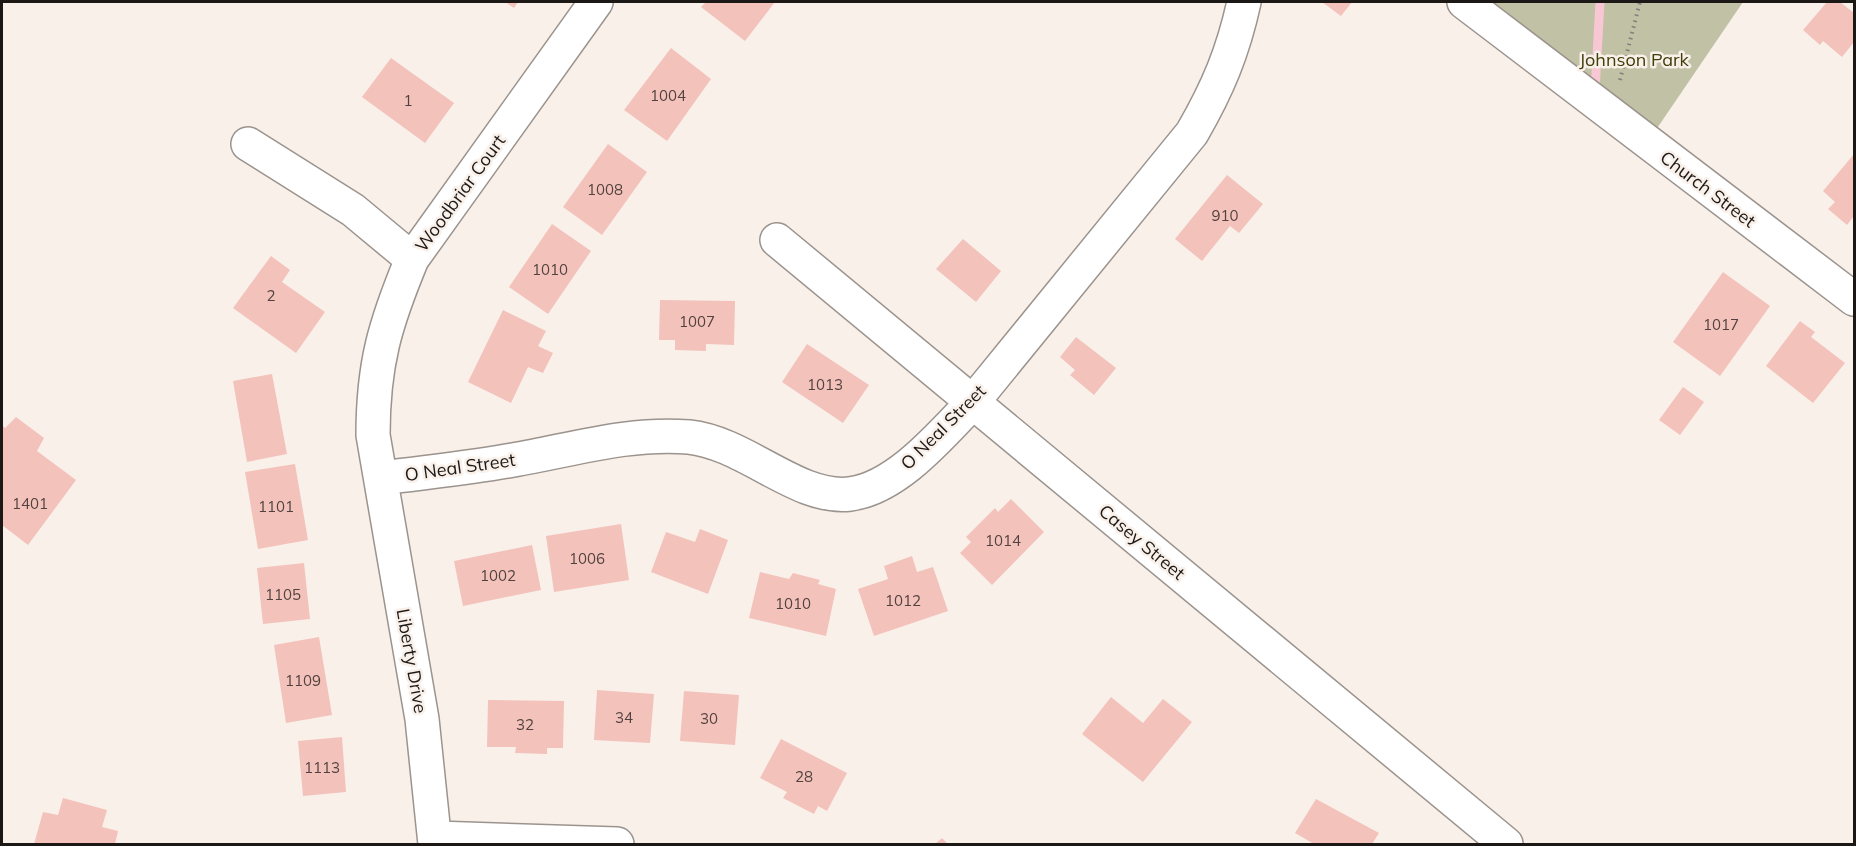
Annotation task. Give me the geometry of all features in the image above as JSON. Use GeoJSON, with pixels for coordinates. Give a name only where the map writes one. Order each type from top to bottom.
{"type":"FeatureCollection","features":[{"type":"Feature","properties":{"kind":"street","name":"Woodbriar Court"},"geometry":{"type":"LineString","coordinates":[[382,478],[373,435],[373,389],[378,356],[393,304],[412,259],[596,2]]}},
{"type":"Feature","properties":{"kind":"street","name":"O Neal Street"},"geometry":{"type":"LineString","coordinates":[[382,478],[512,460],[626,437],[666,436],[719,443],[817,491],[834,495],[852,494],[890,477],[909,464],[972,402],[1192,133],[1217,91],[1235,45],[1244,2]]}},
{"type":"Feature","properties":{"kind":"street","name":"Church Street"},"geometry":{"type":"LineString","coordinates":[[1464,2],[1854,299]]}},
{"type":"Feature","properties":{"kind":"street"},"geometry":{"type":"LineString","coordinates":[[248,144],[353,210],[412,259]]}},
{"type":"Feature","properties":{"kind":"street","name":"Casey Street"},"geometry":{"type":"LineString","coordinates":[[777,240],[1506,844]]}},
{"type":"Feature","properties":{"kind":"street","name":"Liberty Drive"},"geometry":{"type":"LineString","coordinates":[[382,478],[422,719],[436,841]]}},
{"type":"Feature","properties":{"kind":"street"},"geometry":{"type":"LineString","coordinates":[[436,841],[618,844]]}},
{"type":"Feature","properties":{"kind":"path"},"geometry":{"type":"LineString","coordinates":[[1611,116],[1640,2]]}},
{"type":"Feature","properties":{"kind":"green space","name":"Johnson Park"},"geometry":{"type":"Polygon","coordinates":[[[1464,2],[1743,2],[1647,143],[1464,2]]]}},
{"type":"Feature","properties":{"kind":"building"},"geometry":{"type":"Polygon","coordinates":[[[505,2],[518,2],[514,8],[505,2]]]}},
{"type":"Feature","properties":{"kind":"building"},"geometry":{"type":"Polygon","coordinates":[[[706,2],[775,2],[745,41],[701,7],[706,2]]]}},
{"type":"Feature","properties":{"kind":"building"},"geometry":{"type":"Polygon","coordinates":[[[1322,2],[1352,2],[1341,16],[1322,2]]]}},
{"type":"Feature","properties":{"kind":"building"},"geometry":{"type":"Polygon","coordinates":[[[1827,2],[1840,2],[1854,13],[1854,42],[1842,57],[1823,41],[1820,45],[1803,30],[1827,2]]]}},
{"type":"Feature","properties":{"kind":"building"},"geometry":{"type":"Polygon","coordinates":[[[671,48],[711,79],[667,141],[624,110],[671,48]]]}},
{"type":"Feature","properties":{"kind":"building"},"geometry":{"type":"Polygon","coordinates":[[[391,58],[454,103],[425,143],[362,97],[391,58]]]}},
{"type":"Feature","properties":{"kind":"building"},"geometry":{"type":"Polygon","coordinates":[[[608,144],[647,172],[602,235],[563,207],[608,144]]]}},
{"type":"Feature","properties":{"kind":"building"},"geometry":{"type":"Polygon","coordinates":[[[1854,154],[1854,216],[1847,225],[1828,209],[1835,202],[1823,191],[1854,154]]]}},
{"type":"Feature","properties":{"kind":"building"},"geometry":{"type":"Polygon","coordinates":[[[1227,175],[1263,204],[1239,233],[1230,226],[1202,261],[1175,239],[1227,175]]]}},
{"type":"Feature","properties":{"kind":"building"},"geometry":{"type":"Polygon","coordinates":[[[552,224],[591,251],[548,314],[509,287],[552,224]]]}},
{"type":"Feature","properties":{"kind":"building"},"geometry":{"type":"Polygon","coordinates":[[[963,239],[1001,271],[976,302],[936,269],[963,239]]]}},
{"type":"Feature","properties":{"kind":"building"},"geometry":{"type":"Polygon","coordinates":[[[271,256],[290,270],[282,282],[325,312],[296,353],[233,308],[271,256]]]}},
{"type":"Feature","properties":{"kind":"building"},"geometry":{"type":"Polygon","coordinates":[[[1723,272],[1770,306],[1720,376],[1673,342],[1723,272]]]}},
{"type":"Feature","properties":{"kind":"building"},"geometry":{"type":"Polygon","coordinates":[[[660,300],[735,301],[734,345],[706,344],[706,351],[675,350],[675,340],[659,340],[660,300]]]}},
{"type":"Feature","properties":{"kind":"building"},"geometry":{"type":"Polygon","coordinates":[[[503,310],[546,331],[538,346],[553,353],[543,373],[528,367],[511,403],[468,382],[503,310]]]}},
{"type":"Feature","properties":{"kind":"building"},"geometry":{"type":"Polygon","coordinates":[[[1800,321],[1815,332],[1811,337],[1845,363],[1813,403],[1766,366],[1800,321]]]}},
{"type":"Feature","properties":{"kind":"building"},"geometry":{"type":"Polygon","coordinates":[[[1076,337],[1116,368],[1094,395],[1070,375],[1075,370],[1060,357],[1076,337]]]}},
{"type":"Feature","properties":{"kind":"building"},"geometry":{"type":"Polygon","coordinates":[[[807,344],[869,385],[843,423],[782,382],[807,344]]]}},
{"type":"Feature","properties":{"kind":"building"},"geometry":{"type":"Polygon","coordinates":[[[272,374],[287,454],[247,462],[233,381],[272,374]]]}},
{"type":"Feature","properties":{"kind":"building"},"geometry":{"type":"Polygon","coordinates":[[[1683,387],[1704,402],[1680,435],[1659,420],[1683,387]]]}},
{"type":"Feature","properties":{"kind":"building"},"geometry":{"type":"Polygon","coordinates":[[[16,417],[44,438],[37,451],[76,480],[28,545],[2,525],[2,425],[5,428],[16,417]]]}},
{"type":"Feature","properties":{"kind":"building"},"geometry":{"type":"Polygon","coordinates":[[[295,464],[308,540],[258,549],[245,472],[295,464]]]}},
{"type":"Feature","properties":{"kind":"building"},"geometry":{"type":"Polygon","coordinates":[[[1011,499],[1044,532],[992,585],[960,553],[971,542],[966,537],[995,508],[998,512],[1011,499]]]}},
{"type":"Feature","properties":{"kind":"building"},"geometry":{"type":"Polygon","coordinates":[[[621,524],[629,580],[554,592],[546,536],[621,524]]]}},
{"type":"Feature","properties":{"kind":"building"},"geometry":{"type":"Polygon","coordinates":[[[700,529],[728,540],[708,594],[651,572],[666,532],[695,542],[700,529]]]}},
{"type":"Feature","properties":{"kind":"building"},"geometry":{"type":"Polygon","coordinates":[[[532,545],[541,590],[463,606],[454,561],[532,545]]]}},
{"type":"Feature","properties":{"kind":"building"},"geometry":{"type":"Polygon","coordinates":[[[912,556],[917,572],[933,567],[948,611],[874,636],[858,589],[888,579],[884,566],[912,556]]]}},
{"type":"Feature","properties":{"kind":"building"},"geometry":{"type":"Polygon","coordinates":[[[304,563],[310,619],[263,624],[257,568],[304,563]]]}},
{"type":"Feature","properties":{"kind":"building"},"geometry":{"type":"Polygon","coordinates":[[[760,572],[789,579],[793,573],[820,580],[818,584],[836,589],[826,636],[749,618],[760,572]]]}},
{"type":"Feature","properties":{"kind":"building"},"geometry":{"type":"Polygon","coordinates":[[[319,637],[332,715],[286,723],[274,645],[319,637]]]}},
{"type":"Feature","properties":{"kind":"building"},"geometry":{"type":"Polygon","coordinates":[[[597,690],[654,694],[650,743],[594,740],[597,690]]]}},
{"type":"Feature","properties":{"kind":"building"},"geometry":{"type":"Polygon","coordinates":[[[684,691],[739,695],[735,745],[680,741],[684,691]]]}},
{"type":"Feature","properties":{"kind":"building"},"geometry":{"type":"Polygon","coordinates":[[[1111,697],[1143,723],[1163,699],[1192,722],[1143,782],[1082,734],[1111,697]]]}},
{"type":"Feature","properties":{"kind":"building"},"geometry":{"type":"Polygon","coordinates":[[[488,700],[564,701],[563,748],[547,748],[547,754],[515,753],[516,747],[487,747],[488,700]]]}},
{"type":"Feature","properties":{"kind":"building"},"geometry":{"type":"Polygon","coordinates":[[[342,737],[346,792],[303,796],[298,741],[342,737]]]}},
{"type":"Feature","properties":{"kind":"building"},"geometry":{"type":"Polygon","coordinates":[[[781,739],[847,773],[827,811],[818,806],[814,814],[783,798],[787,792],[760,778],[781,739]]]}},
{"type":"Feature","properties":{"kind":"building"},"geometry":{"type":"Polygon","coordinates":[[[63,798],[107,810],[102,827],[118,831],[115,844],[34,844],[43,812],[58,815],[63,798]]]}},
{"type":"Feature","properties":{"kind":"building"},"geometry":{"type":"Polygon","coordinates":[[[1316,799],[1379,833],[1372,844],[1314,844],[1295,833],[1316,799]]]}},
{"type":"Feature","properties":{"kind":"building"},"geometry":{"type":"Polygon","coordinates":[[[942,838],[948,844],[935,844],[942,838]]]}},
{"type":"Feature","properties":{"kind":"waterway"},"geometry":{"type":"LineString","coordinates":[[1595,91],[1600,2]]}}]}
